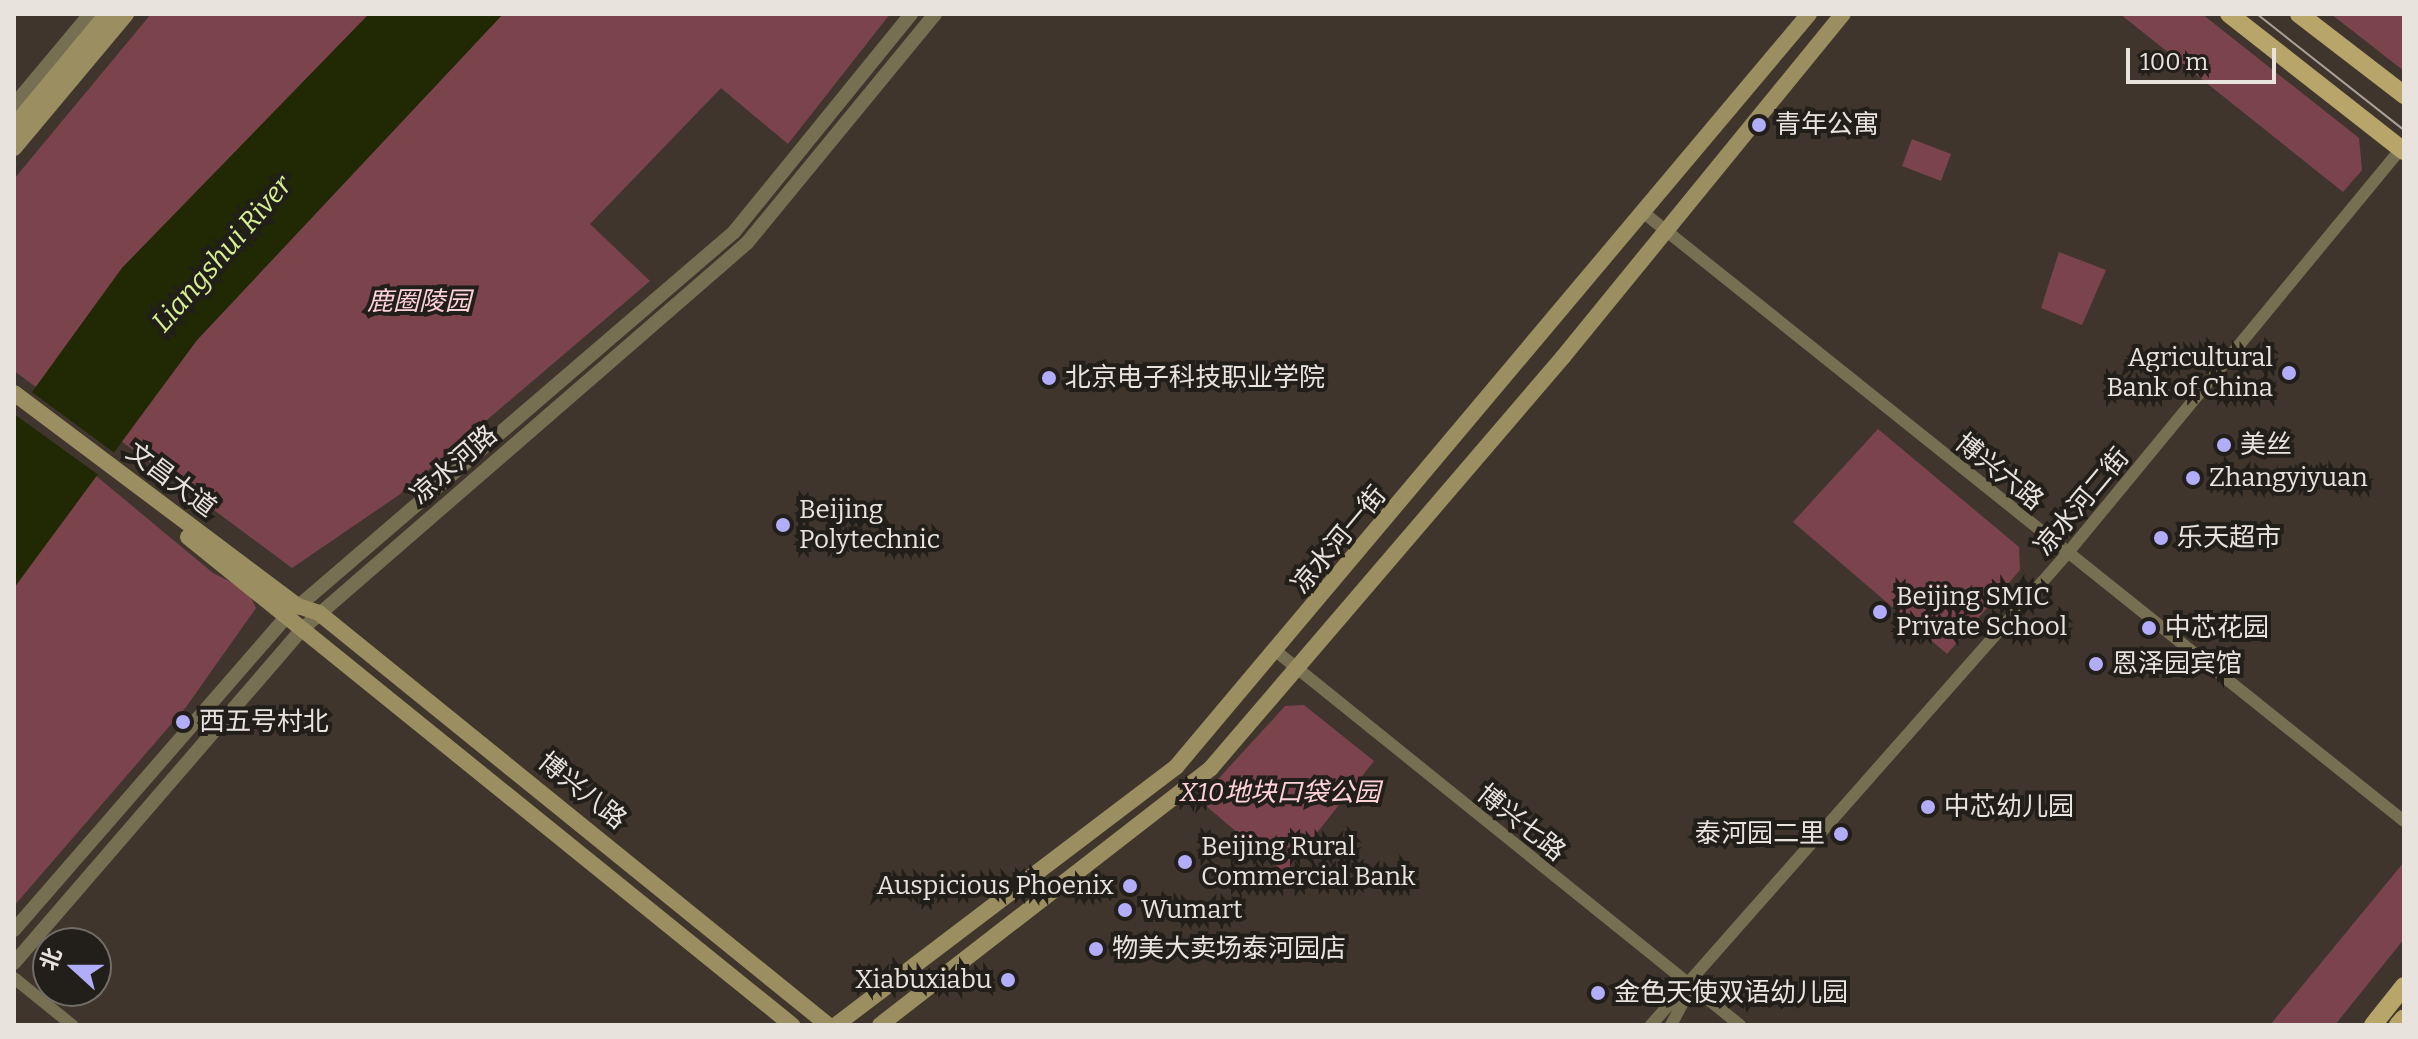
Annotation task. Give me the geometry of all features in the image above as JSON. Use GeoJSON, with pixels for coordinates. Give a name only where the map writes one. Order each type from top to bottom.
{"type":"FeatureCollection","features":[{"type":"Feature","properties":{"kind":"main road"},"geometry":{"type":"LineString","coordinates":[[14,126],[107,14]]}},
{"type":"Feature","properties":{"kind":"main road"},"geometry":{"type":"LineString","coordinates":[[14,148],[126,14]]}},
{"type":"Feature","properties":{"kind":"main road","name":"凉水河一街"},"geometry":{"type":"LineString","coordinates":[[836,1025],[1176,767],[1277,652],[1809,14]]}},
{"type":"Feature","properties":{"kind":"main road","name":"凉水河一街"},"geometry":{"type":"LineString","coordinates":[[880,1025],[1186,790],[1297,668],[1843,14]]}},
{"type":"Feature","properties":{"kind":"main road"},"geometry":{"type":"LineString","coordinates":[[2229,14],[2403,149]]}},
{"type":"Feature","properties":{"kind":"main road"},"geometry":{"type":"LineString","coordinates":[[2299,14],[2404,95]]}},
{"type":"Feature","properties":{"kind":"main road","name":"文昌大道"},"geometry":{"type":"LineString","coordinates":[[14,393],[292,611]]}},
{"type":"Feature","properties":{"kind":"main road","name":"文昌大道"},"geometry":{"type":"LineString","coordinates":[[14,406],[123,480]]}},
{"type":"Feature","properties":{"kind":"main road","name":"博兴八路"},"geometry":{"type":"LineString","coordinates":[[792,1025],[301,630],[292,611],[319,613],[828,1025]]}},
{"type":"Feature","properties":{"kind":"main road"},"geometry":{"type":"LineString","coordinates":[[1242,690],[1258,694],[1261,710]]}},
{"type":"Feature","properties":{"kind":"main road"},"geometry":{"type":"LineString","coordinates":[[2373,1025],[2404,986]]}},
{"type":"Feature","properties":{"kind":"main road"},"geometry":{"type":"LineString","coordinates":[[2398,1025],[2404,1018]]}},
{"type":"Feature","properties":{"kind":"street"},"geometry":{"type":"LineString","coordinates":[[14,105],[90,14]]}},
{"type":"Feature","properties":{"kind":"street","name":"凉水河路"},"geometry":{"type":"LineString","coordinates":[[14,930],[292,611],[734,232],[911,14]]}},
{"type":"Feature","properties":{"kind":"street","name":"凉水河路"},"geometry":{"type":"LineString","coordinates":[[14,963],[301,630],[747,243],[935,14]]}},
{"type":"Feature","properties":{"kind":"street","name":"凉水河二街"},"geometry":{"type":"LineString","coordinates":[[1651,1025],[1690,989],[2066,555],[2403,149]]}},
{"type":"Feature","properties":{"kind":"street","name":"博兴六路"},"geometry":{"type":"LineString","coordinates":[[1644,213],[2066,555],[2404,821]]}},
{"type":"Feature","properties":{"kind":"street","name":"博兴七路"},"geometry":{"type":"LineString","coordinates":[[1277,652],[1690,989],[1740,1025]]}},
{"type":"Feature","properties":{"kind":"street"},"geometry":{"type":"LineString","coordinates":[[14,978],[72,1025]]}},
{"type":"Feature","properties":{"kind":"street","name":"凉水河二街"},"geometry":{"type":"LineString","coordinates":[[1671,1025],[1690,989]]}},
{"type":"Feature","properties":{"kind":"green space"},"geometry":{"type":"Polygon","coordinates":[[[151,14],[369,14],[122,268],[36,387],[14,371],[14,179],[151,14]]]}},
{"type":"Feature","properties":{"kind":"green space","name":"鹿圈陵园"},"geometry":{"type":"Polygon","coordinates":[[[503,14],[890,14],[788,144],[721,88],[590,224],[650,281],[399,495],[292,568],[121,441],[197,340],[503,14]]]}},
{"type":"Feature","properties":{"kind":"green space"},"geometry":{"type":"Polygon","coordinates":[[[2120,14],[2202,14],[2359,138],[2362,170],[2343,192],[2120,14]]]}},
{"type":"Feature","properties":{"kind":"green space"},"geometry":{"type":"Polygon","coordinates":[[[2331,14],[2404,14],[2404,71],[2331,14]]]}},
{"type":"Feature","properties":{"kind":"green space"},"geometry":{"type":"Polygon","coordinates":[[[1912,139],[1951,154],[1941,181],[1902,166],[1912,139]]]}},
{"type":"Feature","properties":{"kind":"green space"},"geometry":{"type":"Polygon","coordinates":[[[2059,252],[2106,270],[2082,325],[2041,308],[2059,252]]]}},
{"type":"Feature","properties":{"kind":"green space"},"geometry":{"type":"Polygon","coordinates":[[[1878,429],[2019,547],[2020,570],[1947,654],[1793,522],[1878,429]]]}},
{"type":"Feature","properties":{"kind":"green space"},"geometry":{"type":"Polygon","coordinates":[[[95,475],[213,573],[247,590],[256,608],[186,707],[14,906],[14,588],[95,475]]]}},
{"type":"Feature","properties":{"kind":"green space","name":"X10地块口袋公园"},"geometry":{"type":"Polygon","coordinates":[[[1304,705],[1374,761],[1285,873],[1199,800],[1285,706],[1304,705]]]}},
{"type":"Feature","properties":{"kind":"green space"},"geometry":{"type":"Polygon","coordinates":[[[2404,862],[2404,939],[2335,1025],[2270,1025],[2404,862]]]}},
{"type":"Feature","properties":{"kind":"water","name":"Liangshui River"},"geometry":{"type":"Polygon","coordinates":[[[369,14],[503,14],[197,340],[14,588],[14,417],[122,268],[369,14]]]}},
{"type":"Feature","properties":{"kind":"pier"},"geometry":{"type":"Polygon","coordinates":[[[29,390],[116,454],[100,476],[14,414],[29,390]]]}},
{"type":"Feature","properties":{"kind":"tram line"},"geometry":{"type":"LineString","coordinates":[[2257,14],[2404,130]]}},
{"type":"Feature","properties":{"kind":"place","name":"青年公寓"},"geometry":{"type":"Point","coordinates":[1759,125]}},
{"type":"Feature","properties":{"kind":"place","name":"Agricultural Bank of China"},"geometry":{"type":"Point","coordinates":[2289,373]}},
{"type":"Feature","properties":{"kind":"place","name":"北京电子科技职业学院"},"geometry":{"type":"Point","coordinates":[1049,378]}},
{"type":"Feature","properties":{"kind":"place","name":"美丝"},"geometry":{"type":"Point","coordinates":[2224,445]}},
{"type":"Feature","properties":{"kind":"place","name":"Zhangyiyuan"},"geometry":{"type":"Point","coordinates":[2193,478]}},
{"type":"Feature","properties":{"kind":"place","name":"Beijing Polytechnic"},"geometry":{"type":"Point","coordinates":[783,525]}},
{"type":"Feature","properties":{"kind":"place","name":"乐天超市"},"geometry":{"type":"Point","coordinates":[2161,538]}},
{"type":"Feature","properties":{"kind":"place","name":"Beijing SMIC Private School"},"geometry":{"type":"Point","coordinates":[1880,612]}},
{"type":"Feature","properties":{"kind":"place","name":"中芯花园"},"geometry":{"type":"Point","coordinates":[2149,628]}},
{"type":"Feature","properties":{"kind":"place","name":"恩泽园宾馆"},"geometry":{"type":"Point","coordinates":[2096,664]}},
{"type":"Feature","properties":{"kind":"place","name":"西五号村北"},"geometry":{"type":"Point","coordinates":[183,722]}},
{"type":"Feature","properties":{"kind":"place","name":"中芯幼儿园"},"geometry":{"type":"Point","coordinates":[1928,807]}},
{"type":"Feature","properties":{"kind":"place","name":"泰河园二里"},"geometry":{"type":"Point","coordinates":[1841,834]}},
{"type":"Feature","properties":{"kind":"place","name":"Beijing Rural Commercial Bank"},"geometry":{"type":"Point","coordinates":[1185,862]}},
{"type":"Feature","properties":{"kind":"place","name":"Auspicious Phoenix"},"geometry":{"type":"Point","coordinates":[1130,886]}},
{"type":"Feature","properties":{"kind":"place","name":"Wumart"},"geometry":{"type":"Point","coordinates":[1125,910]}},
{"type":"Feature","properties":{"kind":"place","name":"物美大卖场泰河园店"},"geometry":{"type":"Point","coordinates":[1096,949]}},
{"type":"Feature","properties":{"kind":"place","name":"Xiabuxiabu"},"geometry":{"type":"Point","coordinates":[1008,980]}},
{"type":"Feature","properties":{"kind":"place","name":"金色天使双语幼儿园"},"geometry":{"type":"Point","coordinates":[1598,993]}}]}
